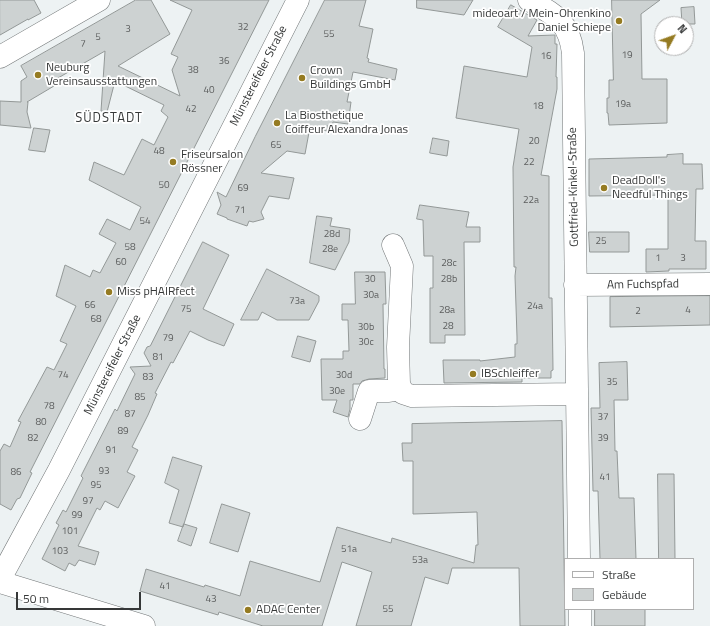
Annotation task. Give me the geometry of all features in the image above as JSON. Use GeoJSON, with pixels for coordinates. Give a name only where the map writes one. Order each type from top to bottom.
{"type":"FeatureCollection","features":[{"type":"Feature","properties":{"kind":"street"},"geometry":{"type":"LineString","coordinates":[[0,57],[99,0]]}},
{"type":"Feature","properties":{"kind":"street","name":"Münstereifeler Straße"},"geometry":{"type":"LineString","coordinates":[[0,580],[59,470],[298,0]]}},
{"type":"Feature","properties":{"kind":"street","name":"Gottfried-Kinkel-Straße"},"geometry":{"type":"LineString","coordinates":[[529,0],[544,9],[565,26],[571,41],[573,53],[579,558]]}},
{"type":"Feature","properties":{"kind":"street"},"geometry":{"type":"LineString","coordinates":[[392,245],[402,266],[398,340],[399,384],[403,393],[412,396],[578,394]]}},
{"type":"Feature","properties":{"kind":"street","name":"Am Fuchspfad"},"geometry":{"type":"LineString","coordinates":[[575,285],[710,284]]}},
{"type":"Feature","properties":{"kind":"street"},"geometry":{"type":"LineString","coordinates":[[360,419],[369,391],[389,391],[401,389]]}},
{"type":"Feature","properties":{"kind":"street"},"geometry":{"type":"LineString","coordinates":[[0,580],[144,626]]}},
{"type":"Feature","properties":{"kind":"street"},"geometry":{"type":"LineString","coordinates":[[580,610],[580,626]]}},
{"type":"Feature","properties":{"kind":"building"},"geometry":{"type":"Polygon","coordinates":[[[0,0],[34,0],[41,13],[0,35],[0,0]]]}},
{"type":"Feature","properties":{"kind":"building"},"geometry":{"type":"Polygon","coordinates":[[[136,0],[151,0],[170,34],[118,66],[180,96],[172,70],[178,57],[171,54],[192,10],[170,0],[269,0],[30,472],[32,473],[20,498],[17,499],[11,510],[0,504],[0,451],[4,444],[10,447],[21,422],[18,421],[47,367],[54,370],[67,344],[60,341],[76,306],[56,296],[65,265],[90,277],[93,270],[100,273],[116,243],[99,234],[107,219],[130,230],[141,207],[89,180],[94,162],[124,175],[142,139],[154,145],[168,117],[161,111],[164,105],[115,81],[107,112],[101,111],[105,51],[58,78],[59,79],[52,83],[54,86],[27,102],[27,112],[31,128],[0,125],[0,101],[21,102],[21,81],[27,77],[21,66],[136,0]]]}},
{"type":"Feature","properties":{"kind":"building"},"geometry":{"type":"Polygon","coordinates":[[[325,0],[366,0],[359,26],[373,29],[367,58],[369,59],[368,62],[397,69],[395,80],[353,72],[347,102],[351,102],[348,124],[333,122],[332,126],[328,125],[327,131],[310,127],[305,154],[287,151],[261,173],[294,178],[289,199],[269,196],[261,212],[264,219],[253,222],[249,221],[247,226],[227,219],[217,214],[221,205],[217,192],[226,197],[325,0]]]}},
{"type":"Feature","properties":{"kind":"building"},"geometry":{"type":"Polygon","coordinates":[[[417,0],[473,0],[464,15],[417,8],[417,0]]]}},
{"type":"Feature","properties":{"kind":"building"},"geometry":{"type":"Polygon","coordinates":[[[612,0],[660,0],[641,14],[642,79],[667,79],[667,123],[609,125],[607,98],[609,98],[609,80],[613,80],[612,0]]]}},
{"type":"Feature","properties":{"kind":"building"},"geometry":{"type":"Polygon","coordinates":[[[511,5],[537,20],[528,36],[555,35],[555,44],[557,44],[557,89],[541,175],[549,176],[549,298],[552,298],[553,370],[551,371],[551,378],[522,378],[522,382],[444,383],[443,360],[480,361],[515,357],[515,344],[517,344],[517,337],[516,267],[514,267],[513,167],[519,129],[456,118],[464,66],[527,77],[532,47],[498,27],[511,5]]]}},
{"type":"Feature","properties":{"kind":"building"},"geometry":{"type":"Polygon","coordinates":[[[694,7],[695,24],[694,16],[682,16],[681,8],[694,7]]]}},
{"type":"Feature","properties":{"kind":"building"},"geometry":{"type":"Polygon","coordinates":[[[34,128],[50,130],[45,152],[29,150],[34,128]]]}},
{"type":"Feature","properties":{"kind":"building"},"geometry":{"type":"Polygon","coordinates":[[[433,138],[449,141],[447,156],[430,153],[433,138]]]}},
{"type":"Feature","properties":{"kind":"building"},"geometry":{"type":"Polygon","coordinates":[[[683,154],[683,164],[702,164],[703,189],[696,189],[695,241],[706,241],[706,269],[669,269],[669,271],[646,272],[646,249],[668,249],[668,195],[589,196],[589,159],[667,157],[667,155],[683,154]]]}},
{"type":"Feature","properties":{"kind":"building"},"geometry":{"type":"Polygon","coordinates":[[[420,205],[469,212],[466,227],[480,227],[480,242],[464,242],[465,335],[445,335],[445,343],[430,343],[430,288],[433,288],[433,256],[424,256],[423,220],[417,219],[420,205]]]}},
{"type":"Feature","properties":{"kind":"building"},"geometry":{"type":"Polygon","coordinates":[[[317,216],[332,218],[330,226],[350,229],[349,242],[335,270],[310,263],[317,216]]]}},
{"type":"Feature","properties":{"kind":"building"},"geometry":{"type":"Polygon","coordinates":[[[589,232],[629,232],[629,252],[590,252],[589,232]]]}},
{"type":"Feature","properties":{"kind":"building"},"geometry":{"type":"Polygon","coordinates":[[[203,242],[229,255],[203,309],[234,324],[224,346],[190,331],[173,363],[171,362],[155,393],[157,394],[132,447],[138,450],[127,472],[135,476],[118,508],[105,501],[100,510],[97,508],[78,546],[99,552],[95,565],[79,560],[75,566],[69,563],[65,571],[42,559],[59,525],[56,523],[63,510],[66,512],[83,478],[81,476],[84,470],[115,409],[117,411],[135,374],[130,367],[151,366],[144,353],[147,347],[150,346],[203,242]]]}},
{"type":"Feature","properties":{"kind":"building"},"geometry":{"type":"Polygon","coordinates":[[[267,269],[319,296],[319,301],[309,320],[277,320],[262,312],[258,320],[241,320],[267,269]]]}},
{"type":"Feature","properties":{"kind":"building"},"geometry":{"type":"Polygon","coordinates":[[[355,272],[385,272],[386,304],[383,304],[385,378],[369,379],[362,381],[360,384],[353,384],[353,400],[350,400],[348,417],[333,412],[337,400],[322,400],[321,359],[343,359],[343,351],[349,351],[348,320],[342,320],[342,304],[355,304],[355,272]]]}},
{"type":"Feature","properties":{"kind":"building"},"geometry":{"type":"Polygon","coordinates":[[[710,296],[710,325],[610,327],[610,297],[710,296]]]}},
{"type":"Feature","properties":{"kind":"building"},"geometry":{"type":"Polygon","coordinates":[[[298,336],[316,341],[310,362],[292,357],[298,336]]]}},
{"type":"Feature","properties":{"kind":"building"},"geometry":{"type":"Polygon","coordinates":[[[627,362],[628,400],[614,400],[615,451],[617,451],[619,498],[634,498],[636,558],[600,558],[598,491],[593,491],[591,408],[600,408],[599,363],[627,362]]]}},
{"type":"Feature","properties":{"kind":"building"},"geometry":{"type":"Polygon","coordinates":[[[562,421],[565,626],[520,626],[519,568],[452,568],[448,584],[425,577],[411,626],[356,626],[372,572],[342,562],[322,626],[263,626],[219,612],[218,615],[140,591],[146,569],[204,587],[205,585],[240,596],[250,561],[320,582],[337,527],[391,543],[392,538],[474,563],[476,545],[478,545],[477,512],[413,514],[413,461],[403,461],[402,443],[412,443],[412,424],[562,421]]]}},
{"type":"Feature","properties":{"kind":"building"},"geometry":{"type":"Polygon","coordinates":[[[173,457],[202,466],[183,527],[169,523],[179,490],[165,483],[173,457]]]}},
{"type":"Feature","properties":{"kind":"building"},"geometry":{"type":"Polygon","coordinates":[[[658,474],[674,474],[675,558],[659,558],[658,474]]]}},
{"type":"Feature","properties":{"kind":"building"},"geometry":{"type":"Polygon","coordinates":[[[222,504],[250,513],[238,552],[210,543],[222,504]]]}},
{"type":"Feature","properties":{"kind":"building"},"geometry":{"type":"Polygon","coordinates":[[[184,524],[197,528],[191,546],[178,541],[184,524]]]}},
{"type":"Feature","properties":{"kind":"building"},"geometry":{"type":"Polygon","coordinates":[[[595,610],[645,610],[645,626],[595,626],[595,610]]]}},
{"type":"Feature","properties":{"kind":"place","name":"mideoart / Mein-Ohrenkino Daniel Schiepe"},"geometry":{"type":"Point","coordinates":[619,21]}},
{"type":"Feature","properties":{"kind":"place","name":"Neuburg Vereinsausstattungen"},"geometry":{"type":"Point","coordinates":[38,75]}},
{"type":"Feature","properties":{"kind":"place","name":"Crown Buildings GmbH"},"geometry":{"type":"Point","coordinates":[302,78]}},
{"type":"Feature","properties":{"kind":"place","name":"La Biosthetique Coiffeur Alexandra Jonas"},"geometry":{"type":"Point","coordinates":[277,123]}},
{"type":"Feature","properties":{"kind":"place","name":"Friseursalon Rössner"},"geometry":{"type":"Point","coordinates":[173,162]}},
{"type":"Feature","properties":{"kind":"place","name":"DeadDoll's Needful Things"},"geometry":{"type":"Point","coordinates":[604,188]}},
{"type":"Feature","properties":{"kind":"place","name":"Miss pHAIRfect"},"geometry":{"type":"Point","coordinates":[109,292]}},
{"type":"Feature","properties":{"kind":"place","name":"IBSchleiffer"},"geometry":{"type":"Point","coordinates":[473,374]}},
{"type":"Feature","properties":{"kind":"place","name":"ADAC Center"},"geometry":{"type":"Point","coordinates":[248,610]}},
{"type":"Feature","properties":{"kind":"district","name":"SÜDSTADT"},"geometry":{"type":"Point","coordinates":[109,119]}}]}
